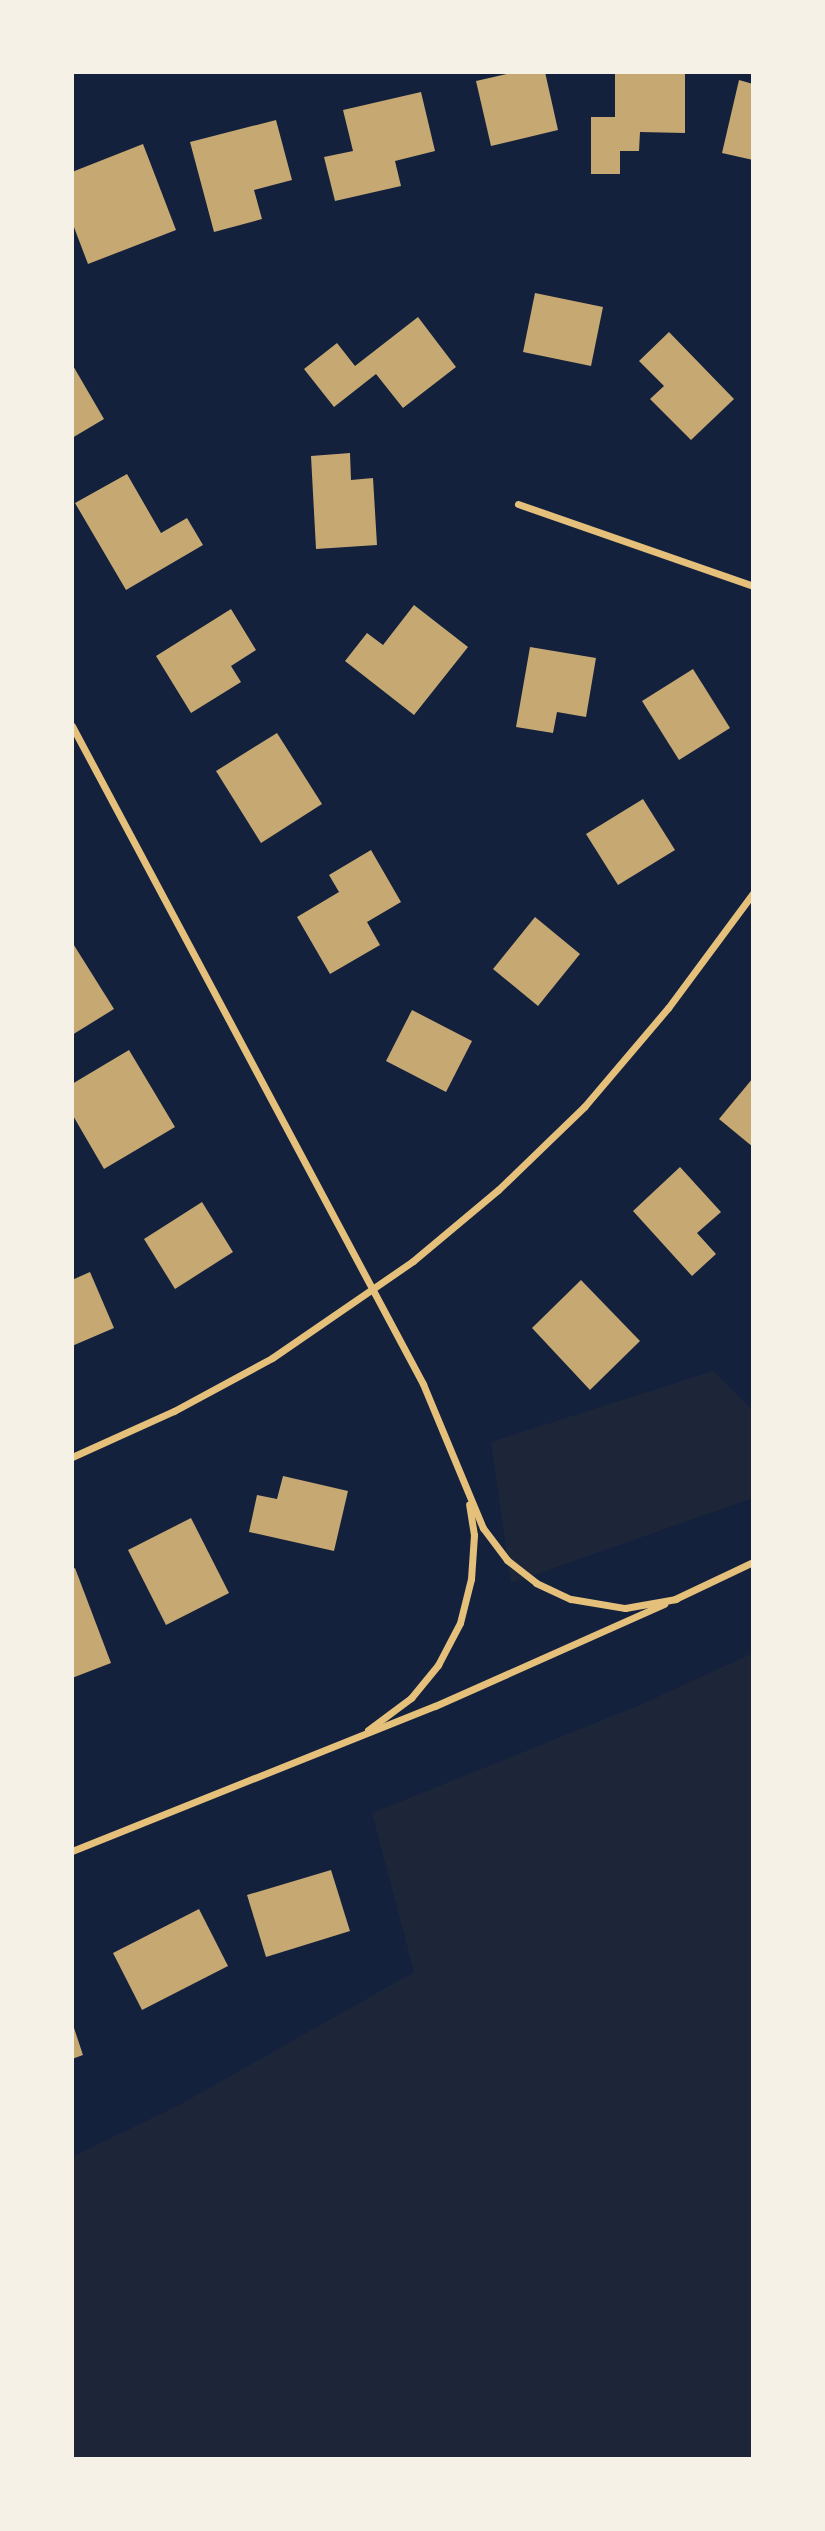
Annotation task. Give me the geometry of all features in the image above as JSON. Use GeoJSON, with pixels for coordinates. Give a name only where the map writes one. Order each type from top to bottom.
{"type":"FeatureCollection","features":[{"type":"Feature","properties":{"kind":"street"},"geometry":{"type":"LineString","coordinates":[[518,504],[753,586]]}},
{"type":"Feature","properties":{"kind":"street"},"geometry":{"type":"LineString","coordinates":[[72,726],[423,1384],[483,1528],[499,1549],[536,1583],[570,1599],[607,1607],[676,1599]]}},
{"type":"Feature","properties":{"kind":"street"},"geometry":{"type":"LineString","coordinates":[[72,1457],[174,1411],[272,1358],[374,1290],[498,1190],[584,1107],[668,1009],[753,893]]}},
{"type":"Feature","properties":{"kind":"street"},"geometry":{"type":"LineString","coordinates":[[350,1741],[411,1698],[438,1665],[460,1623],[471,1579],[474,1535],[467,1493]]}},
{"type":"Feature","properties":{"kind":"street"},"geometry":{"type":"LineString","coordinates":[[72,1851],[350,1741],[676,1599],[753,1562]]}},
{"type":"Feature","properties":{"kind":"shaded area"},"geometry":{"type":"Polygon","coordinates":[[[713,1371],[753,1411],[753,1498],[511,1583],[491,1442],[713,1371]]]}},
{"type":"Feature","properties":{"kind":"shaded area"},"geometry":{"type":"Polygon","coordinates":[[[753,1653],[753,2459],[72,2459],[72,2157],[181,2104],[414,1972],[372,1813],[640,1705],[753,1653]]]}},
{"type":"Feature","properties":{"kind":"building"},"geometry":{"type":"Polygon","coordinates":[[[515,72],[545,72],[558,130],[491,146],[476,81],[515,72]]]}},
{"type":"Feature","properties":{"kind":"building"},"geometry":{"type":"Polygon","coordinates":[[[615,73],[685,73],[685,133],[640,132],[639,151],[620,151],[620,174],[591,174],[591,117],[615,117],[615,73]]]}},
{"type":"Feature","properties":{"kind":"building"},"geometry":{"type":"Polygon","coordinates":[[[739,80],[753,84],[753,160],[722,153],[739,80]]]}},
{"type":"Feature","properties":{"kind":"building"},"geometry":{"type":"Polygon","coordinates":[[[421,92],[435,151],[395,161],[401,186],[335,201],[324,157],[353,151],[343,110],[421,92]]]}},
{"type":"Feature","properties":{"kind":"building"},"geometry":{"type":"Polygon","coordinates":[[[276,120],[292,180],[254,190],[262,219],[214,232],[190,142],[276,120]]]}},
{"type":"Feature","properties":{"kind":"building"},"geometry":{"type":"Polygon","coordinates":[[[143,144],[176,230],[88,264],[72,222],[72,172],[143,144]]]}},
{"type":"Feature","properties":{"kind":"building"},"geometry":{"type":"Polygon","coordinates":[[[535,293],[603,307],[591,366],[523,352],[535,293]]]}},
{"type":"Feature","properties":{"kind":"building"},"geometry":{"type":"Polygon","coordinates":[[[418,317],[456,367],[403,408],[376,374],[334,407],[304,369],[337,343],[355,366],[418,317]]]}},
{"type":"Feature","properties":{"kind":"building"},"geometry":{"type":"Polygon","coordinates":[[[669,332],[734,399],[691,440],[650,399],[664,386],[639,361],[669,332]]]}},
{"type":"Feature","properties":{"kind":"building"},"geometry":{"type":"Polygon","coordinates":[[[72,364],[104,419],[72,438],[72,364]]]}},
{"type":"Feature","properties":{"kind":"building"},"geometry":{"type":"Polygon","coordinates":[[[350,453],[351,480],[373,478],[377,545],[316,549],[311,456],[350,453]]]}},
{"type":"Feature","properties":{"kind":"building"},"geometry":{"type":"Polygon","coordinates":[[[127,474],[161,533],[187,518],[203,545],[126,590],[75,503],[127,474]]]}},
{"type":"Feature","properties":{"kind":"building"},"geometry":{"type":"Polygon","coordinates":[[[414,605],[468,647],[414,715],[345,661],[367,633],[383,645],[414,605]]]}},
{"type":"Feature","properties":{"kind":"building"},"geometry":{"type":"Polygon","coordinates":[[[231,609],[256,650],[231,666],[241,682],[191,713],[156,656],[231,609]]]}},
{"type":"Feature","properties":{"kind":"building"},"geometry":{"type":"Polygon","coordinates":[[[530,647],[596,658],[586,717],[557,712],[553,733],[516,727],[530,647]]]}},
{"type":"Feature","properties":{"kind":"building"},"geometry":{"type":"Polygon","coordinates":[[[693,669],[730,728],[679,760],[642,701],[693,669]]]}},
{"type":"Feature","properties":{"kind":"building"},"geometry":{"type":"Polygon","coordinates":[[[277,733],[322,804],[261,843],[216,771],[277,733]]]}},
{"type":"Feature","properties":{"kind":"building"},"geometry":{"type":"Polygon","coordinates":[[[643,799],[675,850],[618,885],[586,834],[643,799]]]}},
{"type":"Feature","properties":{"kind":"building"},"geometry":{"type":"Polygon","coordinates":[[[371,850],[401,902],[367,922],[380,945],[330,974],[297,917],[339,892],[329,875],[371,850]]]}},
{"type":"Feature","properties":{"kind":"building"},"geometry":{"type":"Polygon","coordinates":[[[535,917],[580,954],[538,1006],[493,969],[535,917]]]}},
{"type":"Feature","properties":{"kind":"building"},"geometry":{"type":"Polygon","coordinates":[[[72,942],[114,1009],[72,1035],[72,942]]]}},
{"type":"Feature","properties":{"kind":"building"},"geometry":{"type":"Polygon","coordinates":[[[412,1010],[472,1041],[446,1092],[386,1061],[412,1010]]]}},
{"type":"Feature","properties":{"kind":"building"},"geometry":{"type":"Polygon","coordinates":[[[129,1050],[175,1127],[104,1169],[72,1114],[72,1084],[129,1050]]]}},
{"type":"Feature","properties":{"kind":"building"},"geometry":{"type":"Polygon","coordinates":[[[753,1078],[753,1147],[719,1119],[753,1078]]]}},
{"type":"Feature","properties":{"kind":"building"},"geometry":{"type":"Polygon","coordinates":[[[680,1167],[721,1212],[697,1233],[716,1254],[692,1276],[633,1211],[680,1167]]]}},
{"type":"Feature","properties":{"kind":"building"},"geometry":{"type":"Polygon","coordinates":[[[202,1202],[233,1252],[175,1289],[144,1239],[202,1202]]]}},
{"type":"Feature","properties":{"kind":"building"},"geometry":{"type":"Polygon","coordinates":[[[90,1272],[114,1328],[72,1346],[72,1280],[90,1272]]]}},
{"type":"Feature","properties":{"kind":"building"},"geometry":{"type":"Polygon","coordinates":[[[581,1280],[640,1341],[590,1390],[532,1328],[581,1280]]]}},
{"type":"Feature","properties":{"kind":"building"},"geometry":{"type":"Polygon","coordinates":[[[283,1476],[348,1491],[334,1551],[249,1532],[257,1495],[277,1499],[283,1476]]]}},
{"type":"Feature","properties":{"kind":"building"},"geometry":{"type":"Polygon","coordinates":[[[191,1518],[229,1593],[166,1625],[128,1550],[191,1518]]]}},
{"type":"Feature","properties":{"kind":"building"},"geometry":{"type":"Polygon","coordinates":[[[75,1568],[111,1663],[72,1678],[72,1569],[75,1568]]]}},
{"type":"Feature","properties":{"kind":"building"},"geometry":{"type":"Polygon","coordinates":[[[331,1870],[350,1931],[266,1957],[247,1895],[331,1870]]]}},
{"type":"Feature","properties":{"kind":"building"},"geometry":{"type":"Polygon","coordinates":[[[199,1909],[228,1966],[142,2010],[113,1953],[199,1909]]]}},
{"type":"Feature","properties":{"kind":"building"},"geometry":{"type":"Polygon","coordinates":[[[72,2022],[83,2055],[72,2059],[72,2022]]]}}]}
